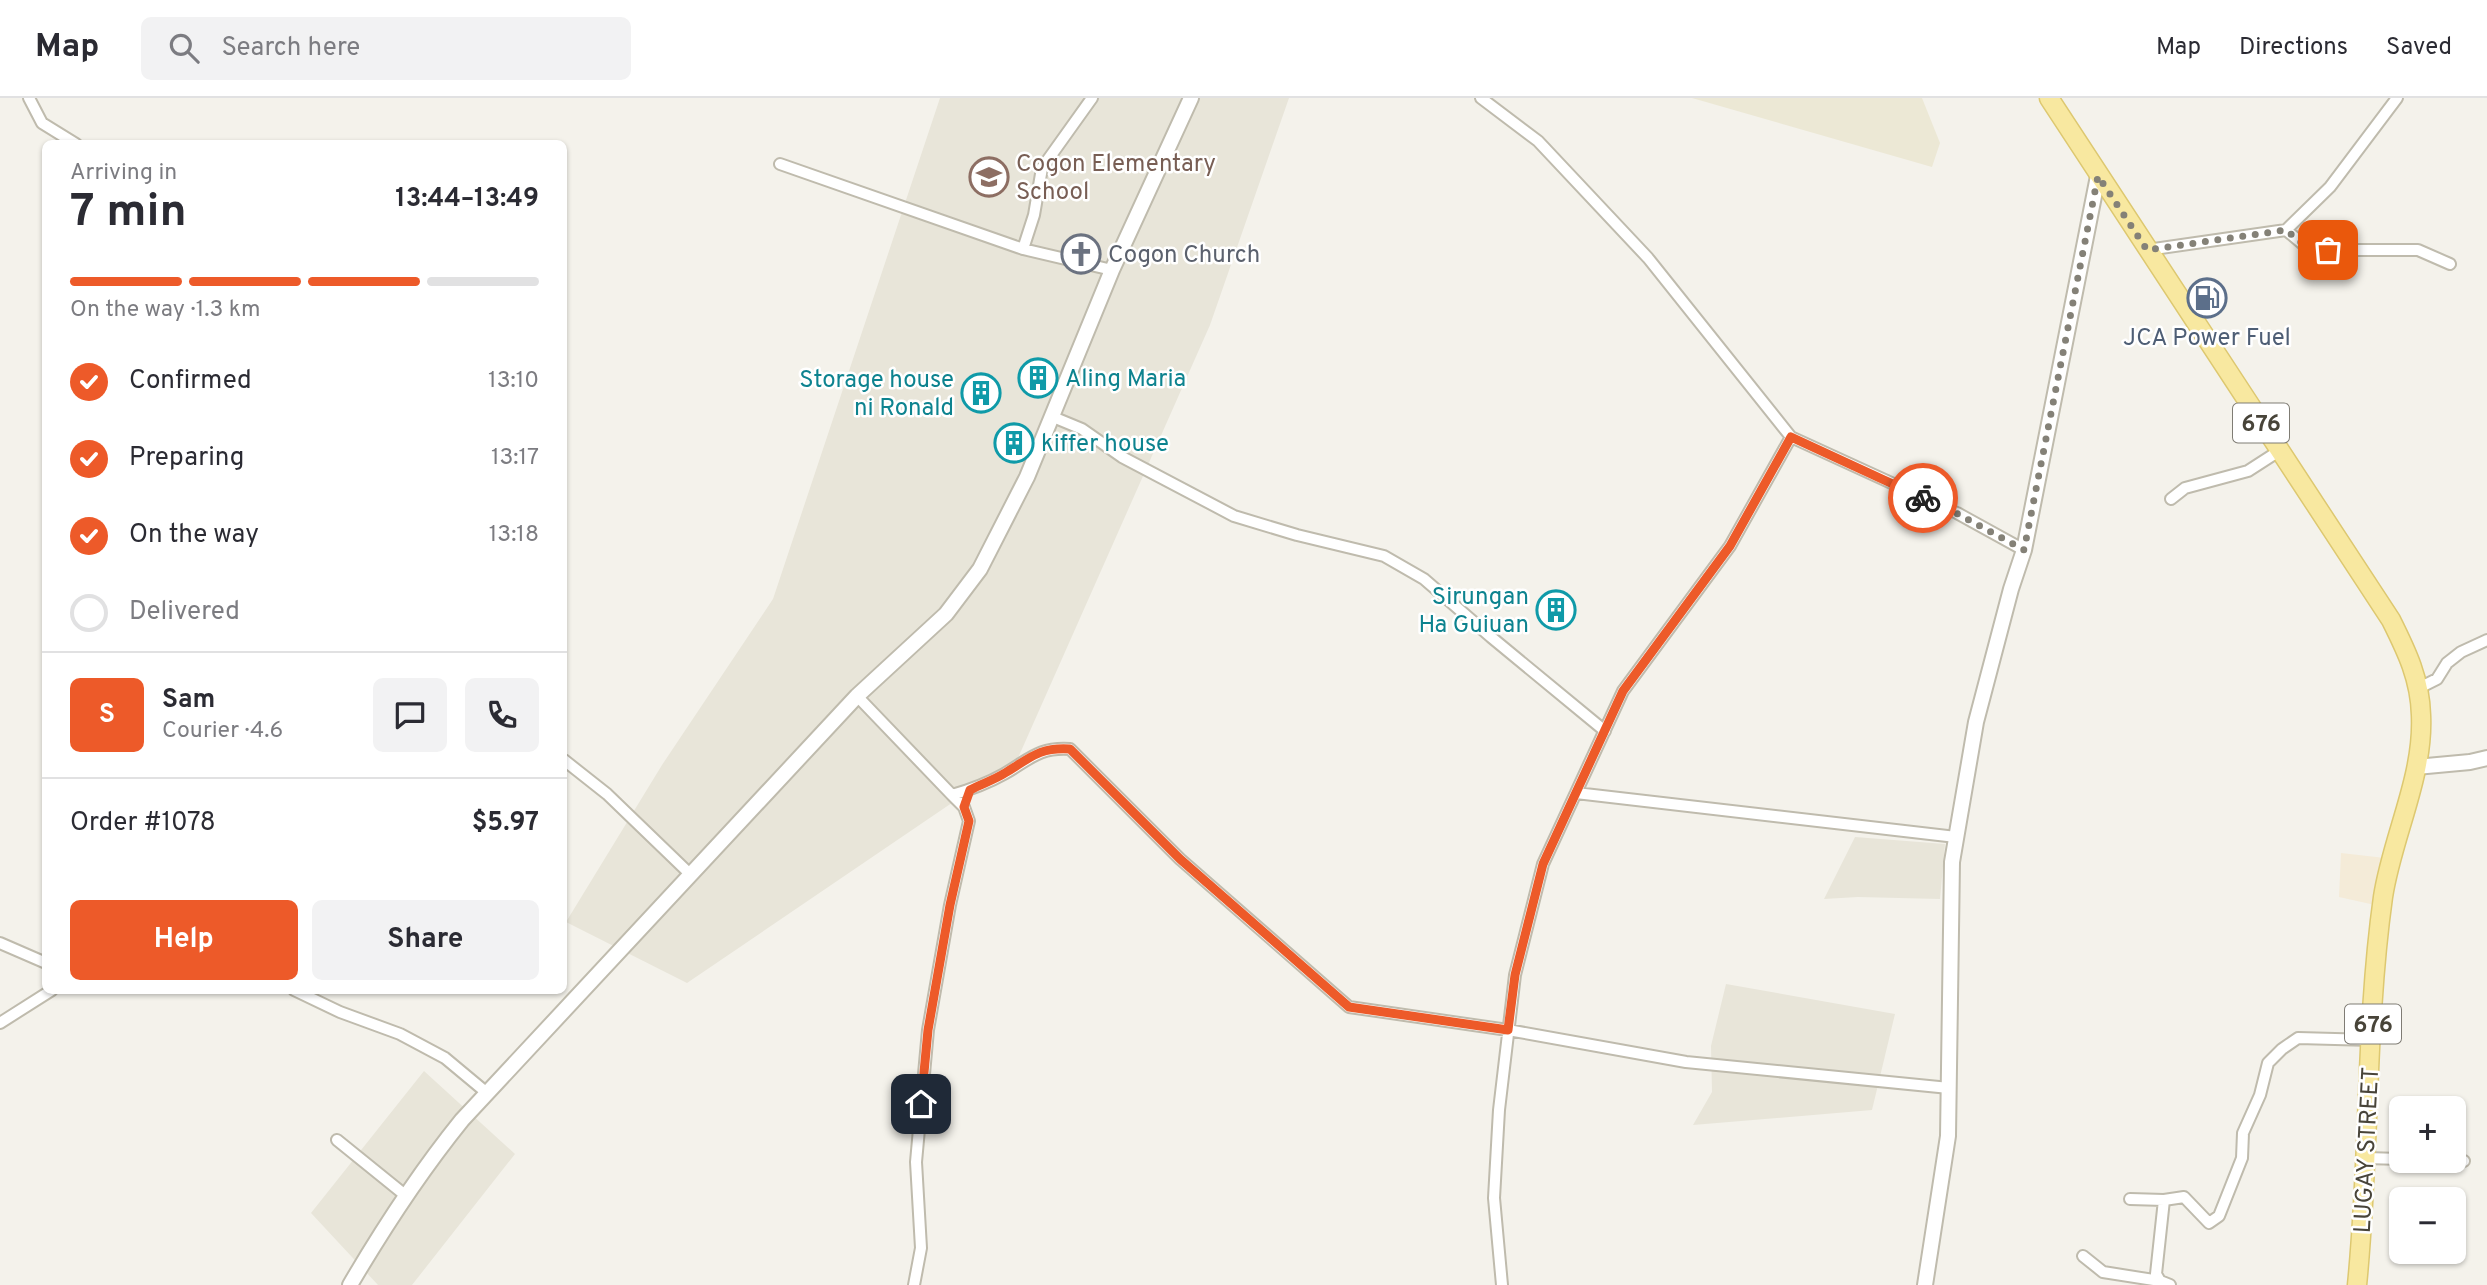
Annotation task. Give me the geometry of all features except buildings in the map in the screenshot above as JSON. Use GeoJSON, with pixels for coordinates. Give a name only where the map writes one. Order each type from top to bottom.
{"type":"FeatureCollection","features":[{"type":"Feature","properties":{"kind":"main road","name":"676"},"geometry":{"type":"LineString","coordinates":[[2049,98],[2391,620],[2412,662],[2419,688],[2421,719],[2416,767]]}},
{"type":"Feature","properties":{"kind":"main road","name":"LUGAY STREET"},"geometry":{"type":"LineString","coordinates":[[2357,1285],[2383,898],[2416,767]]}},
{"type":"Feature","properties":{"kind":"street"},"geometry":{"type":"LineString","coordinates":[[29,98],[42,122],[70,140]]}},
{"type":"Feature","properties":{"kind":"street"},"geometry":{"type":"LineString","coordinates":[[1023,249],[1034,215],[1042,169],[1092,98]]}},
{"type":"Feature","properties":{"kind":"street"},"geometry":{"type":"LineString","coordinates":[[350,1285],[432,1156],[487,1093],[857,696],[946,614],[980,569],[1005,524],[1053,417],[1112,270],[1191,98]]}},
{"type":"Feature","properties":{"kind":"street"},"geometry":{"type":"LineString","coordinates":[[1481,98],[1538,142],[1647,258],[1791,437],[1956,513],[2024,550]]}},
{"type":"Feature","properties":{"kind":"street"},"geometry":{"type":"LineString","coordinates":[[2147,250],[2286,230],[2330,187],[2397,98]]}},
{"type":"Feature","properties":{"kind":"street"},"geometry":{"type":"LineString","coordinates":[[780,164],[1023,249],[1112,270]]}},
{"type":"Feature","properties":{"kind":"street"},"geometry":{"type":"LineString","coordinates":[[1925,1285],[1948,1136],[1952,862],[1976,722],[2024,550],[2098,176]]}},
{"type":"Feature","properties":{"kind":"street"},"geometry":{"type":"LineString","coordinates":[[2286,230],[2304,245],[2328,250],[2418,250],[2450,264]]}},
{"type":"Feature","properties":{"kind":"street"},"geometry":{"type":"LineString","coordinates":[[1053,417],[1082,429],[1122,457],[1234,516],[1297,535],[1384,556],[1424,579],[1605,731]]}},
{"type":"Feature","properties":{"kind":"street"},"geometry":{"type":"LineString","coordinates":[[1502,1285],[1494,1198],[1499,1110],[1515,975],[1543,864],[1623,691],[1730,546],[1791,437]]}},
{"type":"Feature","properties":{"kind":"street"},"geometry":{"type":"LineString","coordinates":[[2171,499],[2185,488],[2248,471],[2279,451]]}},
{"type":"Feature","properties":{"kind":"street"},"geometry":{"type":"LineString","coordinates":[[2419,688],[2437,679],[2447,663],[2461,652],[2487,640]]}},
{"type":"Feature","properties":{"kind":"street"},"geometry":{"type":"LineString","coordinates":[[857,696],[964,807],[969,821],[950,905],[928,1030],[916,1162],[921,1248],[914,1285]]}},
{"type":"Feature","properties":{"kind":"street"},"geometry":{"type":"LineString","coordinates":[[952,795],[1003,775],[1037,752],[1052,748],[1070,749],[1180,859],[1349,1007],[1508,1030],[1686,1062],[1949,1088]]}},
{"type":"Feature","properties":{"kind":"street"},"geometry":{"type":"LineString","coordinates":[[2416,767],[2487,758]]}},
{"type":"Feature","properties":{"kind":"street"},"geometry":{"type":"LineString","coordinates":[[567,762],[607,794],[690,874]]}},
{"type":"Feature","properties":{"kind":"street"},"geometry":{"type":"LineString","coordinates":[[964,807],[970,790]]}},
{"type":"Feature","properties":{"kind":"street"},"geometry":{"type":"LineString","coordinates":[[1576,793],[1956,837]]}},
{"type":"Feature","properties":{"kind":"street"},"geometry":{"type":"LineString","coordinates":[[0,943],[42,961]]}},
{"type":"Feature","properties":{"kind":"street"},"geometry":{"type":"LineString","coordinates":[[0,1023],[46,994]]}},
{"type":"Feature","properties":{"kind":"street"},"geometry":{"type":"LineString","coordinates":[[302,994],[340,1012],[400,1034],[445,1058],[487,1093]]}},
{"type":"Feature","properties":{"kind":"street"},"geometry":{"type":"LineString","coordinates":[[2130,1199],[2164,1200],[2184,1197],[2209,1223],[2218,1216],[2242,1158],[2243,1133],[2260,1095],[2268,1063],[2298,1038],[2372,1040]]}},
{"type":"Feature","properties":{"kind":"street"},"geometry":{"type":"LineString","coordinates":[[337,1140],[405,1195]]}},
{"type":"Feature","properties":{"kind":"street"},"geometry":{"type":"LineString","coordinates":[[2366,1158],[2389,1159]]}},
{"type":"Feature","properties":{"kind":"street"},"geometry":{"type":"LineString","coordinates":[[2164,1200],[2157,1274],[2165,1283]]}},
{"type":"Feature","properties":{"kind":"street"},"geometry":{"type":"LineString","coordinates":[[2083,1256],[2103,1272],[2165,1283]]}},
{"type":"Feature","properties":{"kind":"shaded area"},"geometry":{"type":"Polygon","coordinates":[[[940,98],[1289,98],[1210,325],[1018,758],[687,983],[567,920],[662,765],[773,599],[940,98]]]}},
{"type":"Feature","properties":{"kind":"shaded area"},"geometry":{"type":"Polygon","coordinates":[[[1692,98],[1922,98],[1940,143],[1932,167],[1692,98]]]}},
{"type":"Feature","properties":{"kind":"shaded area"},"geometry":{"type":"Polygon","coordinates":[[[1855,837],[1945,844],[1940,899],[1824,899],[1855,837]]]}},
{"type":"Feature","properties":{"kind":"shaded area"},"geometry":{"type":"Polygon","coordinates":[[[2341,853],[2385,858],[2375,905],[2339,897],[2341,853]]]}},
{"type":"Feature","properties":{"kind":"shaded area"},"geometry":{"type":"Polygon","coordinates":[[[1726,984],[1895,1014],[1872,1110],[1693,1125],[1712,1092],[1711,1046],[1726,984]]]}},
{"type":"Feature","properties":{"kind":"shaded area"},"geometry":{"type":"Polygon","coordinates":[[[424,1071],[515,1154],[412,1285],[378,1285],[311,1213],[424,1071]]]}},
{"type":"Feature","properties":{"kind":"way so far"},"geometry":{"type":"LineString","coordinates":[[1923,498],[2024,550],[2098,176],[2147,250],[2286,230],[2304,245],[2328,250]]}},
{"type":"Feature","properties":{"kind":"place","name":"Cogon Elementary School"},"geometry":{"type":"Point","coordinates":[989,177]}},
{"type":"Feature","properties":{"kind":"place","name":"Cogon Church"},"geometry":{"type":"Point","coordinates":[1081,254]}},
{"type":"Feature","properties":{"kind":"place","name":"JCA Power Fuel"},"geometry":{"type":"Point","coordinates":[2207,298]}},
{"type":"Feature","properties":{"kind":"place","name":"Aling Maria"},"geometry":{"type":"Point","coordinates":[1038,378]}},
{"type":"Feature","properties":{"kind":"place","name":"Storage house ni Ronald"},"geometry":{"type":"Point","coordinates":[981,393]}},
{"type":"Feature","properties":{"kind":"place","name":"kiffer house"},"geometry":{"type":"Point","coordinates":[1014,443]}},
{"type":"Feature","properties":{"kind":"place","name":"Sirungan Ha Guiuan"},"geometry":{"type":"Point","coordinates":[1556,610]}},
{"type":"Feature","properties":{"kind":"route"},"geometry":{"type":"LineString","coordinates":[[921,1104],[928,1030],[950,905],[969,821],[964,807],[970,790],[1003,775],[1037,752],[1052,748],[1070,749],[1180,859],[1349,1007],[1508,1030],[1515,975],[1543,864],[1623,691],[1730,546],[1791,437],[1923,498]]}}]}
